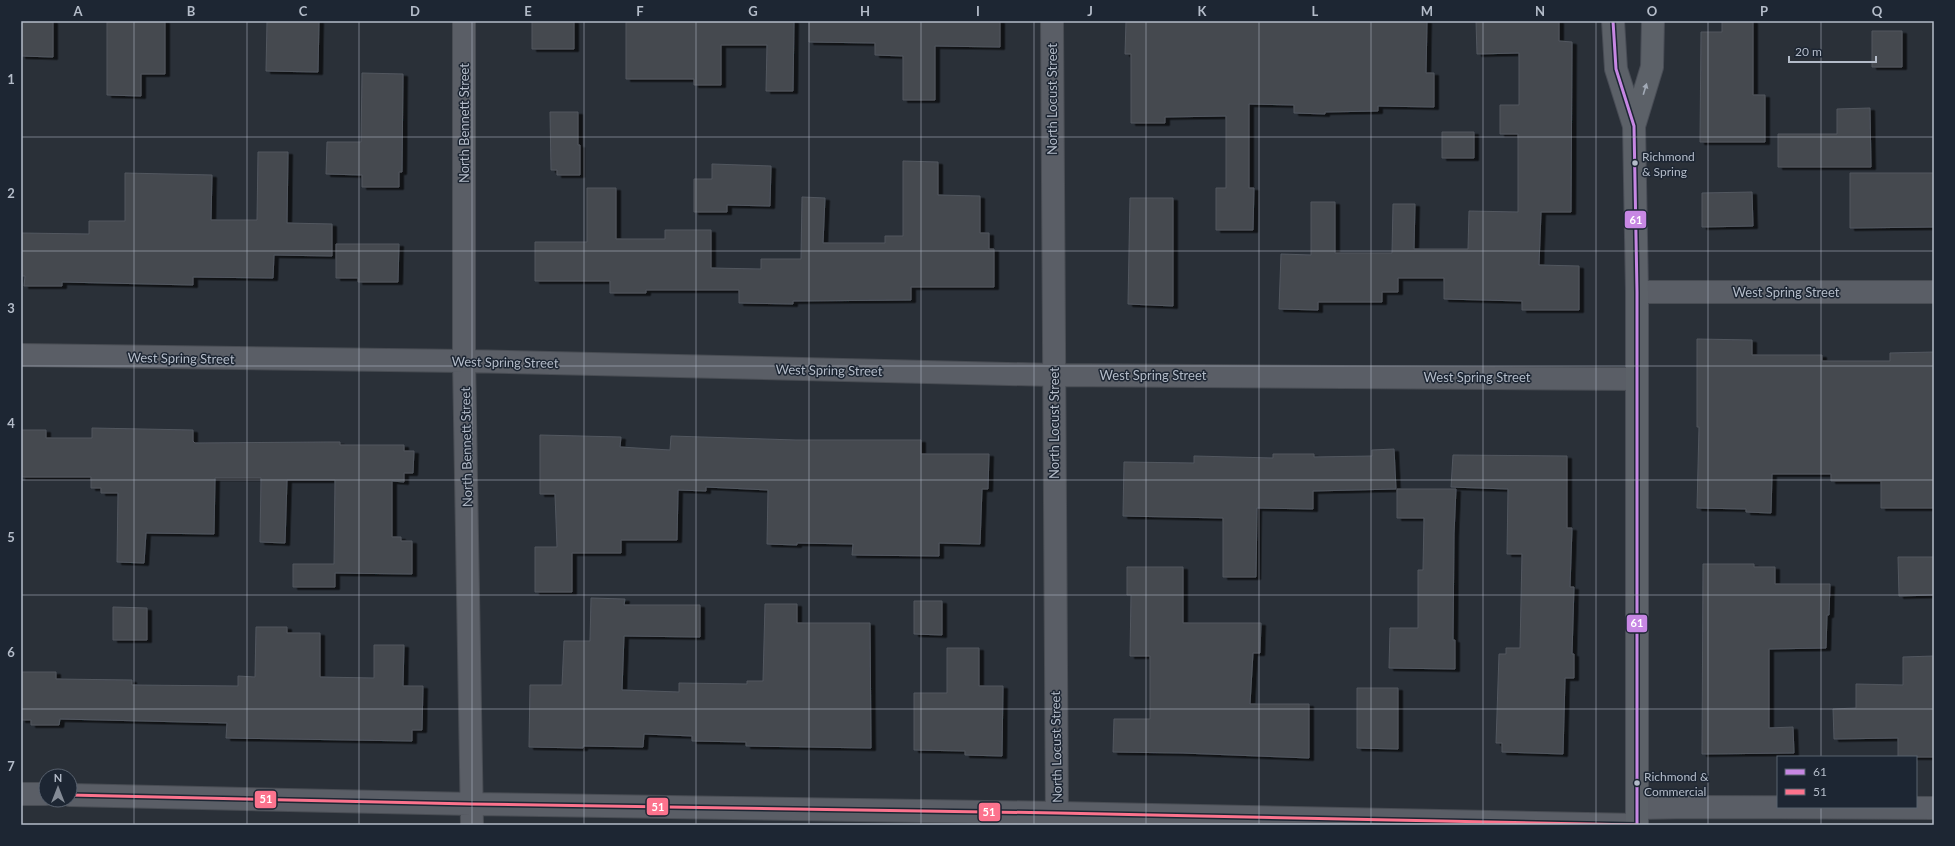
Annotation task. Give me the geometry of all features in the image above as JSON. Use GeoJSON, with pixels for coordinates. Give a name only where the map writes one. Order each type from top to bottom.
{"type":"FeatureCollection","features":[{"type":"Feature","properties":{"kind":"main road"},"geometry":{"type":"LineString","coordinates":[[1613,21],[1616,69],[1634,126],[1637,292],[1637,819]]}},
{"type":"Feature","properties":{"kind":"main road"},"geometry":{"type":"LineString","coordinates":[[1634,126],[1652,67],[1653,21]]}},
{"type":"Feature","properties":{"kind":"street","name":"North Bennett Street"},"geometry":{"type":"LineString","coordinates":[[464,21],[464,361],[472,815]]}},
{"type":"Feature","properties":{"kind":"street","name":"North Locust Street"},"geometry":{"type":"LineString","coordinates":[[1052,21],[1054,593],[1057,819]]}},
{"type":"Feature","properties":{"kind":"street","name":"West Spring Street"},"geometry":{"type":"LineString","coordinates":[[1637,292],[1934,292]]}},
{"type":"Feature","properties":{"kind":"street","name":"West Spring Street"},"geometry":{"type":"LineString","coordinates":[[21,355],[464,361],[1054,375],[1637,379]]}},
{"type":"Feature","properties":{"kind":"street"},"geometry":{"type":"LineString","coordinates":[[21,794],[38,794]]}},
{"type":"Feature","properties":{"kind":"street"},"geometry":{"type":"LineString","coordinates":[[78,795],[472,815],[1057,819],[1637,819],[1698,807],[1777,807]]}},
{"type":"Feature","properties":{"kind":"street"},"geometry":{"type":"LineString","coordinates":[[1917,808],[1934,808]]}},
{"type":"Feature","properties":{"kind":"building"},"geometry":{"type":"Polygon","coordinates":[[[21,21],[53,21],[53,57],[21,56],[21,21]]]}},
{"type":"Feature","properties":{"kind":"building"},"geometry":{"type":"Polygon","coordinates":[[[107,21],[165,21],[165,74],[141,74],[141,96],[107,95],[107,21]]]}},
{"type":"Feature","properties":{"kind":"building"},"geometry":{"type":"Polygon","coordinates":[[[267,21],[319,21],[318,72],[266,71],[267,21]]]}},
{"type":"Feature","properties":{"kind":"building"},"geometry":{"type":"Polygon","coordinates":[[[532,21],[574,21],[574,49],[532,49],[532,21]]]}},
{"type":"Feature","properties":{"kind":"building"},"geometry":{"type":"Polygon","coordinates":[[[626,21],[794,21],[793,91],[766,91],[767,45],[721,45],[721,85],[694,85],[694,79],[626,79],[626,21]]]}},
{"type":"Feature","properties":{"kind":"building"},"geometry":{"type":"Polygon","coordinates":[[[809,21],[1000,21],[1000,47],[935,46],[935,100],[903,100],[903,56],[875,55],[875,43],[809,42],[809,21]]]}},
{"type":"Feature","properties":{"kind":"building"},"geometry":{"type":"Polygon","coordinates":[[[1126,21],[1427,21],[1426,73],[1434,73],[1434,107],[1378,106],[1378,111],[1325,112],[1325,114],[1294,113],[1294,105],[1249,104],[1249,188],[1254,188],[1253,230],[1216,230],[1216,188],[1226,188],[1226,116],[1165,117],[1165,123],[1131,123],[1131,54],[1125,54],[1126,21]]]}},
{"type":"Feature","properties":{"kind":"building"},"geometry":{"type":"Polygon","coordinates":[[[1476,21],[1559,21],[1559,41],[1572,42],[1571,212],[1541,212],[1539,265],[1579,266],[1579,310],[1522,310],[1522,301],[1444,299],[1444,278],[1398,278],[1398,292],[1382,292],[1382,302],[1318,302],[1318,310],[1279,309],[1281,254],[1311,255],[1311,202],[1335,202],[1335,253],[1392,253],[1393,204],[1415,204],[1414,249],[1468,249],[1469,211],[1518,212],[1518,134],[1500,134],[1500,105],[1519,105],[1519,53],[1477,54],[1476,21]]]}},
{"type":"Feature","properties":{"kind":"building"},"geometry":{"type":"Polygon","coordinates":[[[1722,21],[1753,21],[1753,95],[1765,95],[1765,142],[1700,142],[1701,32],[1722,32],[1722,21]]]}},
{"type":"Feature","properties":{"kind":"building"},"geometry":{"type":"Polygon","coordinates":[[[1872,31],[1902,31],[1902,67],[1872,67],[1872,31]]]}},
{"type":"Feature","properties":{"kind":"building"},"geometry":{"type":"Polygon","coordinates":[[[362,73],[403,74],[402,172],[399,172],[399,187],[362,187],[362,175],[326,174],[327,142],[361,142],[362,73]]]}},
{"type":"Feature","properties":{"kind":"building"},"geometry":{"type":"Polygon","coordinates":[[[1870,108],[1871,167],[1778,167],[1778,134],[1837,134],[1837,109],[1870,108]]]}},
{"type":"Feature","properties":{"kind":"building"},"geometry":{"type":"Polygon","coordinates":[[[550,112],[578,112],[580,175],[557,175],[557,170],[551,170],[550,112]]]}},
{"type":"Feature","properties":{"kind":"building"},"geometry":{"type":"Polygon","coordinates":[[[1442,132],[1474,132],[1474,158],[1442,158],[1442,132]]]}},
{"type":"Feature","properties":{"kind":"building"},"geometry":{"type":"Polygon","coordinates":[[[258,152],[288,152],[287,223],[332,224],[332,256],[274,255],[273,278],[193,277],[193,285],[62,282],[62,286],[24,286],[25,276],[21,276],[21,233],[89,234],[89,221],[125,221],[125,173],[212,175],[211,220],[257,220],[258,152]]]}},
{"type":"Feature","properties":{"kind":"building"},"geometry":{"type":"Polygon","coordinates":[[[903,161],[938,162],[938,195],[980,196],[980,233],[989,233],[989,249],[994,249],[994,287],[911,287],[911,300],[793,301],[793,304],[739,303],[739,290],[646,290],[646,293],[610,293],[610,281],[535,281],[535,242],[587,242],[587,188],[616,188],[616,239],[665,239],[665,230],[711,230],[711,268],[761,269],[761,259],[801,259],[802,197],[825,198],[823,243],[885,243],[885,236],[903,236],[903,161]]]}},
{"type":"Feature","properties":{"kind":"building"},"geometry":{"type":"Polygon","coordinates":[[[712,164],[771,166],[770,206],[727,205],[727,212],[694,212],[694,179],[712,179],[712,164]]]}},
{"type":"Feature","properties":{"kind":"building"},"geometry":{"type":"Polygon","coordinates":[[[1850,173],[1934,173],[1934,227],[1850,228],[1850,173]]]}},
{"type":"Feature","properties":{"kind":"building"},"geometry":{"type":"Polygon","coordinates":[[[1752,192],[1753,226],[1702,227],[1702,193],[1752,192]]]}},
{"type":"Feature","properties":{"kind":"building"},"geometry":{"type":"Polygon","coordinates":[[[1130,198],[1173,198],[1173,306],[1128,304],[1130,198]]]}},
{"type":"Feature","properties":{"kind":"building"},"geometry":{"type":"Polygon","coordinates":[[[336,244],[399,244],[398,282],[358,282],[358,278],[336,278],[336,244]]]}},
{"type":"Feature","properties":{"kind":"building"},"geometry":{"type":"Polygon","coordinates":[[[1697,339],[1752,340],[1752,355],[1822,355],[1822,361],[1890,361],[1890,353],[1934,352],[1934,508],[1881,508],[1881,481],[1831,481],[1831,474],[1772,474],[1771,513],[1746,512],[1746,509],[1697,508],[1699,427],[1697,427],[1697,339]]]}},
{"type":"Feature","properties":{"kind":"building"},"geometry":{"type":"Polygon","coordinates":[[[92,428],[193,430],[193,441],[195,443],[340,442],[340,445],[404,445],[404,451],[414,451],[413,473],[404,473],[404,482],[392,481],[392,537],[401,537],[401,541],[412,541],[412,574],[335,573],[335,587],[293,587],[293,564],[334,564],[335,480],[287,480],[285,543],[260,542],[261,478],[215,478],[214,534],[146,533],[144,563],[117,562],[118,493],[101,493],[101,488],[91,488],[91,477],[21,477],[21,430],[46,430],[46,438],[92,438],[92,428]]]}},
{"type":"Feature","properties":{"kind":"building"},"geometry":{"type":"Polygon","coordinates":[[[540,435],[621,437],[620,447],[670,450],[671,436],[796,440],[921,440],[921,454],[989,454],[988,489],[982,489],[980,544],[939,543],[939,556],[852,555],[853,544],[767,544],[768,490],[706,487],[706,491],[678,490],[677,540],[621,540],[621,553],[572,553],[572,592],[535,592],[535,547],[557,547],[555,494],[540,494],[540,435]]]}},
{"type":"Feature","properties":{"kind":"building"},"geometry":{"type":"Polygon","coordinates":[[[1394,449],[1396,489],[1313,491],[1313,509],[1257,508],[1256,577],[1223,577],[1223,518],[1123,516],[1124,462],[1194,463],[1194,456],[1273,458],[1273,454],[1314,454],[1314,457],[1372,456],[1372,450],[1394,449]]]}},
{"type":"Feature","properties":{"kind":"building"},"geometry":{"type":"Polygon","coordinates":[[[1453,455],[1567,456],[1567,528],[1572,528],[1570,587],[1574,587],[1572,654],[1574,654],[1574,678],[1565,678],[1563,754],[1502,752],[1502,743],[1496,743],[1499,654],[1506,654],[1506,648],[1520,648],[1522,554],[1507,554],[1508,489],[1451,487],[1453,455]]]}},
{"type":"Feature","properties":{"kind":"building"},"geometry":{"type":"Polygon","coordinates":[[[1397,489],[1456,489],[1453,640],[1455,640],[1455,669],[1389,668],[1390,628],[1418,628],[1418,570],[1423,570],[1424,518],[1397,518],[1397,489]]]}},
{"type":"Feature","properties":{"kind":"building"},"geometry":{"type":"Polygon","coordinates":[[[1898,557],[1934,557],[1934,595],[1899,596],[1898,557]]]}},
{"type":"Feature","properties":{"kind":"building"},"geometry":{"type":"Polygon","coordinates":[[[1703,564],[1754,564],[1754,567],[1775,567],[1775,584],[1830,584],[1826,648],[1769,649],[1769,728],[1793,727],[1794,753],[1702,754],[1703,564]]]}},
{"type":"Feature","properties":{"kind":"building"},"geometry":{"type":"Polygon","coordinates":[[[1127,567],[1183,567],[1183,623],[1261,623],[1260,653],[1253,653],[1250,704],[1309,704],[1309,758],[1113,752],[1114,719],[1150,719],[1150,656],[1130,656],[1131,595],[1127,595],[1127,567]]]}},
{"type":"Feature","properties":{"kind":"building"},"geometry":{"type":"Polygon","coordinates":[[[591,598],[625,599],[624,605],[700,605],[700,637],[624,636],[622,690],[679,692],[679,683],[747,684],[747,681],[763,681],[765,604],[797,604],[797,623],[870,623],[871,748],[746,746],[746,742],[692,741],[692,736],[644,734],[643,747],[529,747],[530,685],[562,685],[564,641],[590,641],[591,598]]]}},
{"type":"Feature","properties":{"kind":"building"},"geometry":{"type":"Polygon","coordinates":[[[914,601],[942,601],[942,635],[914,634],[914,601]]]}},
{"type":"Feature","properties":{"kind":"building"},"geometry":{"type":"Polygon","coordinates":[[[113,607],[147,608],[147,640],[113,640],[113,607]]]}},
{"type":"Feature","properties":{"kind":"building"},"geometry":{"type":"Polygon","coordinates":[[[256,627],[287,627],[287,633],[320,633],[320,677],[374,678],[374,645],[404,645],[403,686],[423,686],[422,730],[412,730],[412,741],[226,738],[227,723],[60,719],[59,725],[31,725],[31,720],[21,720],[21,672],[56,672],[56,679],[132,680],[132,685],[238,686],[238,676],[255,677],[256,627]]]}},
{"type":"Feature","properties":{"kind":"building"},"geometry":{"type":"Polygon","coordinates":[[[947,648],[979,648],[979,686],[1003,686],[1002,756],[965,755],[965,751],[914,750],[914,693],[947,693],[947,648]]]}},
{"type":"Feature","properties":{"kind":"building"},"geometry":{"type":"Polygon","coordinates":[[[1934,656],[1934,757],[1898,756],[1898,738],[1834,739],[1833,709],[1856,708],[1856,684],[1903,685],[1903,657],[1934,656]]]}},
{"type":"Feature","properties":{"kind":"building"},"geometry":{"type":"Polygon","coordinates":[[[1357,688],[1398,688],[1398,749],[1357,748],[1357,688]]]}},
{"type":"Feature","properties":{"kind":"transit line","name":"61"},"geometry":{"type":"LineString","coordinates":[[1613,21],[1616,69],[1634,126],[1637,292],[1637,825]]}},
{"type":"Feature","properties":{"kind":"transit line","name":"51"},"geometry":{"type":"LineString","coordinates":[[78,795],[471,804],[1057,813],[1637,825]]}},
{"type":"Feature","properties":{"kind":"place","name":"Richmond & Spring"},"geometry":{"type":"Point","coordinates":[1635,163]}},
{"type":"Feature","properties":{"kind":"place","name":"Richmond & Commercial"},"geometry":{"type":"Point","coordinates":[1637,783]}}]}
